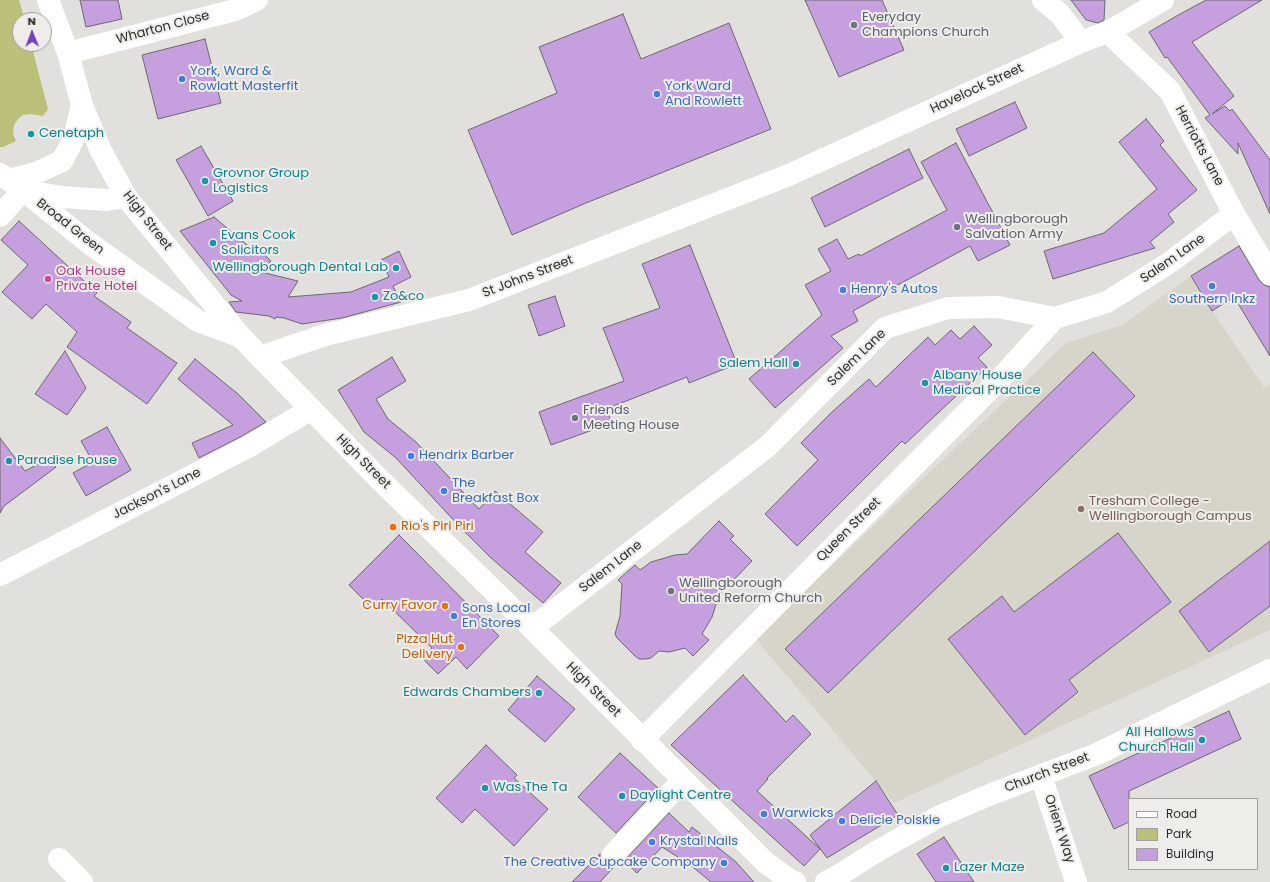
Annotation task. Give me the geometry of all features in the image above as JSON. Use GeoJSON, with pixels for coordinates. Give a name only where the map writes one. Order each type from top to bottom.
{"type":"FeatureCollection","features":[{"type":"Feature","properties":{"kind":"street","name":"High Street"},"geometry":{"type":"LineString","coordinates":[[48,0],[68,53],[82,105],[100,149],[126,197],[241,337],[377,477],[532,628],[766,864],[794,882]]}},
{"type":"Feature","properties":{"kind":"street","name":"Wharton Close"},"geometry":{"type":"LineString","coordinates":[[68,53],[235,10],[258,0]]}},
{"type":"Feature","properties":{"kind":"street"},"geometry":{"type":"LineString","coordinates":[[1043,0],[1060,14],[1081,42]]}},
{"type":"Feature","properties":{"kind":"street","name":"Havelock Street"},"geometry":{"type":"LineString","coordinates":[[789,175],[1081,42],[1108,32],[1163,0]]}},
{"type":"Feature","properties":{"kind":"street","name":"Herriotts Lane"},"geometry":{"type":"LineString","coordinates":[[1108,32],[1170,91],[1234,214],[1270,274]]}},
{"type":"Feature","properties":{"kind":"street"},"geometry":{"type":"LineString","coordinates":[[0,216],[11,181],[36,173],[62,161],[74,138],[82,105]]}},
{"type":"Feature","properties":{"kind":"street","name":"St Johns Street"},"geometry":{"type":"LineString","coordinates":[[260,357],[325,335],[469,300],[789,175]]}},
{"type":"Feature","properties":{"kind":"street","name":"Broad Green"},"geometry":{"type":"LineString","coordinates":[[11,181],[62,198],[108,200],[126,197]]}},
{"type":"Feature","properties":{"kind":"street","name":"Broad Green"},"geometry":{"type":"LineString","coordinates":[[11,181],[89,243],[198,321],[241,337]]}},
{"type":"Feature","properties":{"kind":"street","name":"Salem Lane"},"geometry":{"type":"LineString","coordinates":[[532,628],[768,446],[885,328],[948,308],[998,307],[1054,318],[1107,302],[1169,264],[1234,214]]}},
{"type":"Feature","properties":{"kind":"street","name":"Queen Street"},"geometry":{"type":"LineString","coordinates":[[642,740],[999,380],[1054,318]]}},
{"type":"Feature","properties":{"kind":"street","name":"Jackson's Lane"},"geometry":{"type":"LineString","coordinates":[[0,576],[248,447],[312,409]]}},
{"type":"Feature","properties":{"kind":"street","name":"Church Street"},"geometry":{"type":"LineString","coordinates":[[826,882],[938,817],[989,795],[1097,754],[1270,670]]}},
{"type":"Feature","properties":{"kind":"street","name":"Orient Way"},"geometry":{"type":"LineString","coordinates":[[1041,776],[1076,882]]}},
{"type":"Feature","properties":{"kind":"street"},"geometry":{"type":"LineString","coordinates":[[612,856],[683,780]]}},
{"type":"Feature","properties":{"kind":"street"},"geometry":{"type":"LineString","coordinates":[[59,859],[82,882]]}},
{"type":"Feature","properties":{"kind":"street","name":"High Street"},"geometry":{"type":"LineString","coordinates":[[766,864],[777,882]]}},
{"type":"Feature","properties":{"kind":"shaded area","name":"Tresham College - Wellingborough Campus"},"geometry":{"type":"Polygon","coordinates":[[[1191,276],[1212,311],[1264,387],[1270,384],[1270,630],[894,803],[755,638],[1066,343],[1122,325],[1191,276]]]}},
{"type":"Feature","properties":{"kind":"green space"},"geometry":{"type":"Polygon","coordinates":[[[0,0],[19,0],[23,12],[12,12],[12,52],[33,52],[48,109],[43,116],[31,114],[23,115],[14,125],[13,134],[16,141],[0,147],[0,0]]]}},
{"type":"Feature","properties":{"kind":"building"},"geometry":{"type":"Polygon","coordinates":[[[80,0],[118,0],[122,19],[86,27],[80,0]]]}},
{"type":"Feature","properties":{"kind":"building","name":"Everyday Champions Church"},"geometry":{"type":"Polygon","coordinates":[[[805,0],[882,0],[904,50],[839,77],[805,0]]]}},
{"type":"Feature","properties":{"kind":"building"},"geometry":{"type":"Polygon","coordinates":[[[1071,0],[1105,0],[1104,20],[1098,23],[1086,20],[1071,0]]]}},
{"type":"Feature","properties":{"kind":"building"},"geometry":{"type":"Polygon","coordinates":[[[1206,0],[1262,0],[1192,42],[1234,96],[1212,114],[1225,106],[1230,111],[1232,109],[1270,160],[1270,214],[1238,143],[1238,154],[1205,118],[1210,115],[1167,57],[1165,58],[1149,32],[1206,0]]]}},
{"type":"Feature","properties":{"kind":"building","name":"York Ward And Rowlett"},"geometry":{"type":"Polygon","coordinates":[[[623,14],[641,59],[729,23],[771,129],[586,203],[512,235],[468,130],[557,93],[539,47],[623,14]]]}},
{"type":"Feature","properties":{"kind":"building","name":"York, Ward & Rowlatt Masterfit"},"geometry":{"type":"Polygon","coordinates":[[[205,39],[221,103],[158,119],[142,55],[205,39]]]}},
{"type":"Feature","properties":{"kind":"building"},"geometry":{"type":"Polygon","coordinates":[[[1015,102],[1027,128],[969,156],[956,129],[1015,102]]]}},
{"type":"Feature","properties":{"kind":"building"},"geometry":{"type":"Polygon","coordinates":[[[1146,119],[1164,141],[1160,145],[1197,190],[1168,214],[1174,222],[1150,242],[1155,248],[1053,279],[1044,251],[1104,233],[1157,189],[1119,142],[1146,119]]]}},
{"type":"Feature","properties":{"kind":"building"},"geometry":{"type":"Polygon","coordinates":[[[956,143],[1010,245],[978,261],[970,246],[881,294],[882,295],[853,311],[858,321],[831,336],[843,348],[775,408],[749,379],[822,315],[805,285],[831,271],[818,249],[837,239],[848,259],[859,254],[860,256],[947,210],[921,162],[956,143]]]}},
{"type":"Feature","properties":{"kind":"building","name":"Grovnor Group Logistics"},"geometry":{"type":"Polygon","coordinates":[[[201,146],[233,201],[208,216],[176,160],[201,146]]]}},
{"type":"Feature","properties":{"kind":"building"},"geometry":{"type":"Polygon","coordinates":[[[909,149],[923,178],[825,227],[811,198],[909,149]]]}},
{"type":"Feature","properties":{"kind":"building"},"geometry":{"type":"Polygon","coordinates":[[[214,217],[253,250],[256,247],[271,261],[261,272],[298,281],[288,297],[351,292],[389,277],[381,260],[399,251],[411,277],[393,286],[401,302],[342,318],[302,324],[284,318],[276,317],[275,319],[269,316],[236,312],[229,302],[242,301],[231,295],[180,231],[214,217]]]}},
{"type":"Feature","properties":{"kind":"building"},"geometry":{"type":"Polygon","coordinates":[[[19,221],[97,293],[94,296],[131,322],[127,328],[177,363],[147,404],[67,347],[77,332],[46,304],[32,319],[2,292],[28,265],[1,240],[19,221]]]}},
{"type":"Feature","properties":{"kind":"building"},"geometry":{"type":"Polygon","coordinates":[[[690,245],[737,364],[689,383],[687,377],[606,409],[612,423],[551,445],[539,412],[624,381],[603,328],[660,308],[642,264],[690,245]]]}},
{"type":"Feature","properties":{"kind":"building"},"geometry":{"type":"Polygon","coordinates":[[[1239,246],[1259,280],[1264,285],[1270,287],[1270,356],[1234,297],[1212,311],[1191,276],[1239,246]]]}},
{"type":"Feature","properties":{"kind":"building"},"geometry":{"type":"Polygon","coordinates":[[[555,296],[565,326],[539,336],[528,305],[555,296]]]}},
{"type":"Feature","properties":{"kind":"building"},"geometry":{"type":"Polygon","coordinates":[[[974,326],[992,345],[978,358],[987,367],[905,444],[902,441],[797,546],[765,514],[818,460],[801,443],[832,412],[869,379],[876,387],[928,337],[935,345],[951,330],[960,339],[974,326]]]}},
{"type":"Feature","properties":{"kind":"building"},"geometry":{"type":"Polygon","coordinates":[[[65,351],[86,388],[67,415],[35,394],[65,351]]]}},
{"type":"Feature","properties":{"kind":"building"},"geometry":{"type":"Polygon","coordinates":[[[1093,352],[1135,396],[828,693],[785,649],[1093,352]]]}},
{"type":"Feature","properties":{"kind":"building"},"geometry":{"type":"Polygon","coordinates":[[[392,357],[406,381],[376,399],[388,419],[416,442],[479,509],[495,491],[543,532],[525,552],[561,583],[543,603],[490,557],[396,458],[364,432],[338,390],[392,357]]]}},
{"type":"Feature","properties":{"kind":"building"},"geometry":{"type":"Polygon","coordinates":[[[195,359],[238,394],[266,422],[199,458],[192,443],[233,425],[178,379],[195,359]]]}},
{"type":"Feature","properties":{"kind":"building"},"geometry":{"type":"Polygon","coordinates":[[[107,427],[131,470],[86,496],[73,473],[93,462],[81,441],[107,427]]]}},
{"type":"Feature","properties":{"kind":"building","name":"Paradise house"},"geometry":{"type":"Polygon","coordinates":[[[0,438],[25,471],[50,458],[56,467],[4,506],[0,513],[0,438]]]}},
{"type":"Feature","properties":{"kind":"building","name":"Wellingborough United Reform Church"},"geometry":{"type":"Polygon","coordinates":[[[719,521],[734,536],[730,539],[752,561],[719,595],[712,617],[702,634],[709,640],[693,656],[685,648],[669,652],[659,651],[651,658],[639,659],[617,638],[615,634],[620,616],[622,584],[618,580],[635,565],[640,570],[651,562],[675,555],[687,554],[719,521]]]}},
{"type":"Feature","properties":{"kind":"building"},"geometry":{"type":"Polygon","coordinates":[[[1118,533],[1171,602],[1069,680],[1078,692],[1025,735],[948,639],[1002,596],[1014,612],[1118,533]]]}},
{"type":"Feature","properties":{"kind":"building"},"geometry":{"type":"Polygon","coordinates":[[[399,535],[499,636],[467,669],[456,657],[438,674],[422,658],[432,648],[382,599],[373,609],[349,585],[399,535]]]}},
{"type":"Feature","properties":{"kind":"building"},"geometry":{"type":"Polygon","coordinates":[[[1270,541],[1270,606],[1209,652],[1179,611],[1270,541]]]}},
{"type":"Feature","properties":{"kind":"building"},"geometry":{"type":"Polygon","coordinates":[[[743,675],[786,722],[793,715],[811,734],[767,778],[768,779],[757,791],[820,849],[804,866],[671,745],[743,675]]]}},
{"type":"Feature","properties":{"kind":"building","name":"Edwards Chambers"},"geometry":{"type":"Polygon","coordinates":[[[537,676],[575,709],[545,742],[508,710],[537,676]]]}},
{"type":"Feature","properties":{"kind":"building"},"geometry":{"type":"Polygon","coordinates":[[[1229,711],[1241,739],[1129,791],[1128,822],[1114,829],[1089,776],[1229,711]]]}},
{"type":"Feature","properties":{"kind":"building","name":"Was The Ta"},"geometry":{"type":"Polygon","coordinates":[[[486,745],[517,775],[514,778],[548,809],[514,846],[475,809],[462,823],[436,798],[486,745]]]}},
{"type":"Feature","properties":{"kind":"building","name":"Daylight Centre"},"geometry":{"type":"Polygon","coordinates":[[[620,753],[658,788],[616,833],[578,797],[620,753]]]}},
{"type":"Feature","properties":{"kind":"building"},"geometry":{"type":"Polygon","coordinates":[[[876,781],[898,815],[827,858],[810,835],[876,781]]]}},
{"type":"Feature","properties":{"kind":"building"},"geometry":{"type":"Polygon","coordinates":[[[669,813],[689,832],[692,827],[735,861],[754,882],[711,882],[689,864],[662,847],[637,873],[624,861],[669,813]]]}},
{"type":"Feature","properties":{"kind":"building","name":"Lazer Maze"},"geometry":{"type":"Polygon","coordinates":[[[944,837],[974,882],[936,882],[917,854],[944,837]]]}},
{"type":"Feature","properties":{"kind":"building"},"geometry":{"type":"Polygon","coordinates":[[[600,854],[600,860],[603,865],[613,868],[600,882],[572,882],[600,854]]]}},
{"type":"Feature","properties":{"kind":"place","name":"Everyday Champions Church"},"geometry":{"type":"Point","coordinates":[854,25]}},
{"type":"Feature","properties":{"kind":"place","name":"York, Ward & Rowlatt Masterfit"},"geometry":{"type":"Point","coordinates":[182,79]}},
{"type":"Feature","properties":{"kind":"place","name":"York Ward And Rowlett"},"geometry":{"type":"Point","coordinates":[657,94]}},
{"type":"Feature","properties":{"kind":"place","name":"Cenetaph"},"geometry":{"type":"Point","coordinates":[31,134]}},
{"type":"Feature","properties":{"kind":"place","name":"Grovnor Group Logistics"},"geometry":{"type":"Point","coordinates":[205,181]}},
{"type":"Feature","properties":{"kind":"place","name":"Wellingborough Salvation Army"},"geometry":{"type":"Point","coordinates":[957,227]}},
{"type":"Feature","properties":{"kind":"place","name":"Evans Cook Solicitors"},"geometry":{"type":"Point","coordinates":[213,243]}},
{"type":"Feature","properties":{"kind":"place","name":"Wellingborough Dental Lab"},"geometry":{"type":"Point","coordinates":[396,268]}},
{"type":"Feature","properties":{"kind":"place","name":"Oak House Private Hotel"},"geometry":{"type":"Point","coordinates":[48,279]}},
{"type":"Feature","properties":{"kind":"place","name":"Southern Inkz"},"geometry":{"type":"Point","coordinates":[1212,286]}},
{"type":"Feature","properties":{"kind":"place","name":"Henry's Autos"},"geometry":{"type":"Point","coordinates":[843,290]}},
{"type":"Feature","properties":{"kind":"place","name":"Zo&co"},"geometry":{"type":"Point","coordinates":[375,297]}},
{"type":"Feature","properties":{"kind":"place","name":"Salem Hall"},"geometry":{"type":"Point","coordinates":[796,364]}},
{"type":"Feature","properties":{"kind":"place","name":"Albany House Medical Practice"},"geometry":{"type":"Point","coordinates":[925,383]}},
{"type":"Feature","properties":{"kind":"place","name":"Friends Meeting House"},"geometry":{"type":"Point","coordinates":[575,418]}},
{"type":"Feature","properties":{"kind":"place","name":"Hendrix Barber"},"geometry":{"type":"Point","coordinates":[411,456]}},
{"type":"Feature","properties":{"kind":"place","name":"Paradise house"},"geometry":{"type":"Point","coordinates":[9,461]}},
{"type":"Feature","properties":{"kind":"place","name":"The Breakfast Box"},"geometry":{"type":"Point","coordinates":[444,491]}},
{"type":"Feature","properties":{"kind":"place","name":"Tresham College - Wellingborough Campus"},"geometry":{"type":"Point","coordinates":[1081,509]}},
{"type":"Feature","properties":{"kind":"place","name":"Rio's Piri Piri"},"geometry":{"type":"Point","coordinates":[393,527]}},
{"type":"Feature","properties":{"kind":"place","name":"Wellingborough United Reform Church"},"geometry":{"type":"Point","coordinates":[671,591]}},
{"type":"Feature","properties":{"kind":"place","name":"Curry Favor"},"geometry":{"type":"Point","coordinates":[445,606]}},
{"type":"Feature","properties":{"kind":"place","name":"Sons Local En Stores"},"geometry":{"type":"Point","coordinates":[454,616]}},
{"type":"Feature","properties":{"kind":"place","name":"Pizza Hut Delivery"},"geometry":{"type":"Point","coordinates":[461,647]}},
{"type":"Feature","properties":{"kind":"place","name":"Edwards Chambers"},"geometry":{"type":"Point","coordinates":[539,693]}},
{"type":"Feature","properties":{"kind":"place","name":"All Hallows Church Hall"},"geometry":{"type":"Point","coordinates":[1202,740]}},
{"type":"Feature","properties":{"kind":"place","name":"Was The Ta"},"geometry":{"type":"Point","coordinates":[485,788]}},
{"type":"Feature","properties":{"kind":"place","name":"Daylight Centre"},"geometry":{"type":"Point","coordinates":[622,796]}},
{"type":"Feature","properties":{"kind":"place","name":"Warwicks"},"geometry":{"type":"Point","coordinates":[764,814]}},
{"type":"Feature","properties":{"kind":"place","name":"Delicie Polskie"},"geometry":{"type":"Point","coordinates":[842,821]}},
{"type":"Feature","properties":{"kind":"place","name":"Krystal Nails"},"geometry":{"type":"Point","coordinates":[652,842]}},
{"type":"Feature","properties":{"kind":"place","name":"The Creative Cupcake Company"},"geometry":{"type":"Point","coordinates":[724,863]}},
{"type":"Feature","properties":{"kind":"place","name":"Lazer Maze"},"geometry":{"type":"Point","coordinates":[946,868]}}]}
